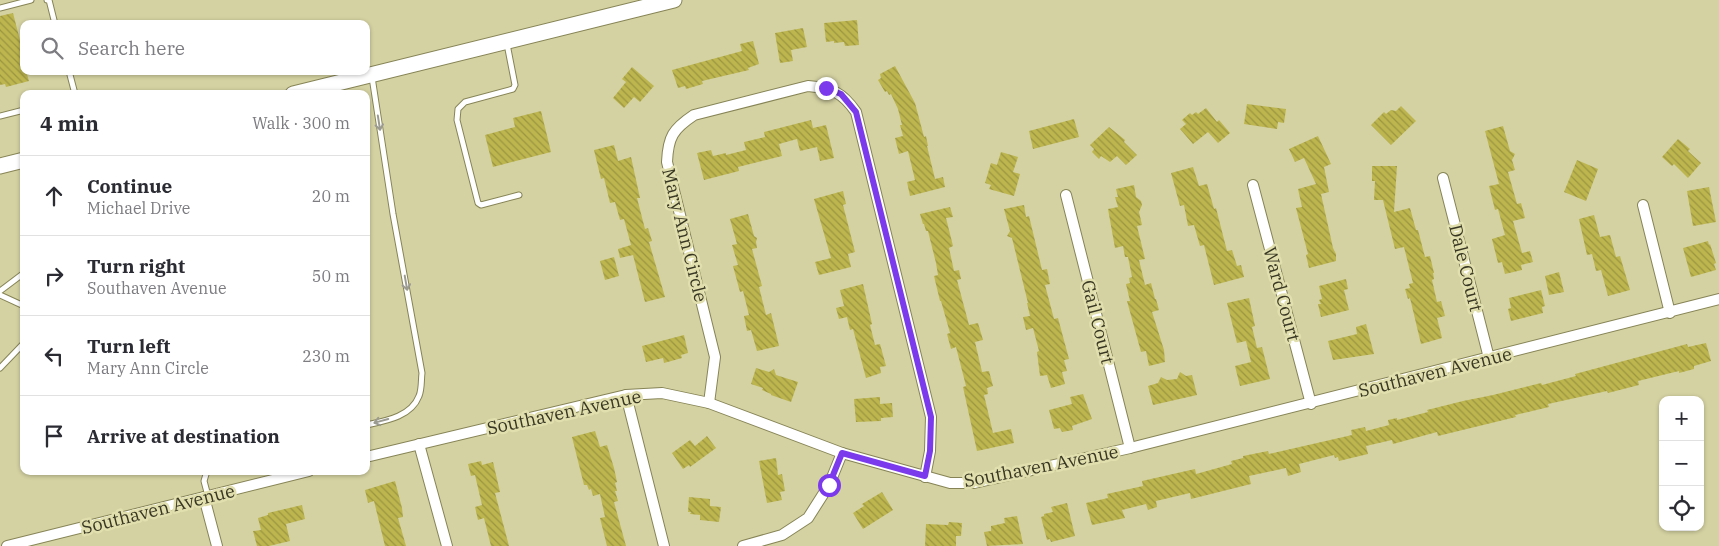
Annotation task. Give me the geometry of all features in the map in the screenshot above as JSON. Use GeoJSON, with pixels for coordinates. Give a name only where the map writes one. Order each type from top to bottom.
{"type":"FeatureCollection","features":[{"type":"Feature","properties":{"kind":"main road"},"geometry":{"type":"LineString","coordinates":[[371,74],[674,0]]}},
{"type":"Feature","properties":{"kind":"main road"},"geometry":{"type":"LineString","coordinates":[[309,90],[367,75]]}},
{"type":"Feature","properties":{"kind":"main road"},"geometry":{"type":"LineString","coordinates":[[0,166],[20,161]]}},
{"type":"Feature","properties":{"kind":"street","name":"Mary Ann Circle"},"geometry":{"type":"LineString","coordinates":[[710,403],[715,357],[667,162],[671,136],[681,124],[694,115],[808,86],[826,88],[841,94],[856,112],[931,417],[930,451],[925,476]]}},
{"type":"Feature","properties":{"kind":"street","name":"Dale Court"},"geometry":{"type":"LineString","coordinates":[[1443,178],[1488,358]]}},
{"type":"Feature","properties":{"kind":"street","name":"Ward Court"},"geometry":{"type":"LineString","coordinates":[[1253,185],[1311,404]]}},
{"type":"Feature","properties":{"kind":"street","name":"Gail Court"},"geometry":{"type":"LineString","coordinates":[[1066,195],[1130,448]]}},
{"type":"Feature","properties":{"kind":"street"},"geometry":{"type":"LineString","coordinates":[[1643,206],[1670,313]]}},
{"type":"Feature","properties":{"kind":"street","name":"Southaven Avenue"},"geometry":{"type":"LineString","coordinates":[[370,456],[626,395],[662,393],[710,403],[842,453],[950,483],[974,483],[1130,448],[1311,404],[1719,300]]}},
{"type":"Feature","properties":{"kind":"street"},"geometry":{"type":"LineString","coordinates":[[626,395],[664,546]]}},
{"type":"Feature","properties":{"kind":"street"},"geometry":{"type":"LineString","coordinates":[[419,444],[447,546]]}},
{"type":"Feature","properties":{"kind":"street"},"geometry":{"type":"LineString","coordinates":[[743,546],[782,535],[808,518],[829,485],[842,453]]}},
{"type":"Feature","properties":{"kind":"street","name":"Southaven Avenue"},"geometry":{"type":"LineString","coordinates":[[7,546],[293,475]]}},
{"type":"Feature","properties":{"kind":"street"},"geometry":{"type":"LineString","coordinates":[[206,497],[217,546]]}},
{"type":"Feature","properties":{"kind":"lane"},"geometry":{"type":"LineString","coordinates":[[0,8],[31,0]]}},
{"type":"Feature","properties":{"kind":"lane"},"geometry":{"type":"LineString","coordinates":[[47,0],[49,0],[54,20]]}},
{"type":"Feature","properties":{"kind":"lane"},"geometry":{"type":"LineString","coordinates":[[506,41],[515,85],[513,89],[465,102],[458,109],[457,120],[478,203],[481,205],[519,195]]}},
{"type":"Feature","properties":{"kind":"lane"},"geometry":{"type":"LineString","coordinates":[[370,424],[406,413],[416,403],[420,394],[422,373],[393,214],[371,74]]}},
{"type":"Feature","properties":{"kind":"lane"},"geometry":{"type":"LineString","coordinates":[[70,75],[74,90]]}},
{"type":"Feature","properties":{"kind":"lane"},"geometry":{"type":"LineString","coordinates":[[0,116],[20,111]]}},
{"type":"Feature","properties":{"kind":"lane"},"geometry":{"type":"LineString","coordinates":[[20,276],[0,293],[20,304]]}},
{"type":"Feature","properties":{"kind":"lane"},"geometry":{"type":"LineString","coordinates":[[0,368],[20,347]]}},
{"type":"Feature","properties":{"kind":"lane"},"geometry":{"type":"LineString","coordinates":[[206,475],[204,480],[206,497]]}},
{"type":"Feature","properties":{"kind":"building"},"geometry":{"type":"Polygon","coordinates":[[[13,13],[20,40],[20,75],[27,75],[29,81],[6,87],[5,84],[0,85],[0,16],[13,13]]]}},
{"type":"Feature","properties":{"kind":"building"},"geometry":{"type":"Polygon","coordinates":[[[857,20],[859,45],[845,46],[844,42],[826,42],[824,23],[857,20]]]}},
{"type":"Feature","properties":{"kind":"building"},"geometry":{"type":"Polygon","coordinates":[[[803,28],[807,47],[791,50],[793,61],[780,63],[775,33],[803,28]]]}},
{"type":"Feature","properties":{"kind":"building"},"geometry":{"type":"Polygon","coordinates":[[[753,41],[759,64],[748,68],[749,70],[702,81],[703,84],[686,89],[685,86],[678,88],[672,70],[742,51],[740,44],[753,41]]]}},
{"type":"Feature","properties":{"kind":"building"},"geometry":{"type":"Polygon","coordinates":[[[895,66],[915,103],[924,137],[926,136],[935,179],[943,177],[945,187],[910,196],[907,182],[915,180],[908,151],[899,154],[895,138],[903,136],[898,109],[891,94],[889,95],[887,91],[885,92],[878,80],[881,78],[880,74],[895,66]]]}},
{"type":"Feature","properties":{"kind":"building"},"geometry":{"type":"Polygon","coordinates":[[[632,67],[654,86],[640,102],[634,97],[624,108],[613,98],[626,82],[622,79],[632,67]]]}},
{"type":"Feature","properties":{"kind":"building"},"geometry":{"type":"Polygon","coordinates":[[[1247,104],[1286,109],[1284,123],[1278,122],[1277,129],[1244,124],[1247,104]]]}},
{"type":"Feature","properties":{"kind":"building"},"geometry":{"type":"Polygon","coordinates":[[[1401,106],[1416,121],[1391,145],[1371,125],[1384,112],[1386,114],[1391,110],[1396,111],[1401,106]]]}},
{"type":"Feature","properties":{"kind":"building"},"geometry":{"type":"Polygon","coordinates":[[[1206,108],[1217,122],[1219,120],[1230,133],[1218,143],[1208,132],[1193,144],[1180,129],[1186,124],[1182,120],[1190,113],[1192,115],[1196,112],[1198,114],[1206,108]]]}},
{"type":"Feature","properties":{"kind":"building"},"geometry":{"type":"Polygon","coordinates":[[[541,111],[551,152],[493,167],[485,135],[515,127],[513,118],[541,111]]]}},
{"type":"Feature","properties":{"kind":"building"},"geometry":{"type":"Polygon","coordinates":[[[1074,119],[1079,137],[1033,149],[1029,131],[1074,119]]]}},
{"type":"Feature","properties":{"kind":"building"},"geometry":{"type":"Polygon","coordinates":[[[811,120],[813,128],[826,125],[834,158],[820,161],[817,147],[800,151],[797,139],[779,144],[782,156],[738,167],[739,171],[704,180],[697,153],[711,150],[713,156],[746,150],[744,142],[765,137],[764,132],[811,120]]]}},
{"type":"Feature","properties":{"kind":"building"},"geometry":{"type":"Polygon","coordinates":[[[1503,126],[1510,151],[1515,154],[1512,160],[1515,170],[1508,172],[1517,204],[1521,203],[1525,218],[1513,221],[1522,253],[1530,251],[1533,262],[1521,265],[1522,270],[1505,274],[1502,262],[1498,263],[1492,239],[1505,235],[1498,209],[1495,210],[1489,186],[1499,184],[1485,131],[1503,126]]]}},
{"type":"Feature","properties":{"kind":"building"},"geometry":{"type":"Polygon","coordinates":[[[1109,127],[1125,140],[1124,142],[1137,155],[1126,165],[1117,156],[1110,162],[1101,156],[1099,159],[1092,152],[1094,149],[1090,145],[1109,127]]]}},
{"type":"Feature","properties":{"kind":"building"},"geometry":{"type":"Polygon","coordinates":[[[1318,136],[1331,164],[1324,167],[1329,192],[1321,194],[1336,254],[1336,261],[1309,268],[1306,255],[1308,254],[1296,208],[1302,207],[1298,189],[1316,184],[1304,158],[1295,162],[1289,149],[1318,136]]]}},
{"type":"Feature","properties":{"kind":"building"},"geometry":{"type":"Polygon","coordinates":[[[1678,139],[1690,149],[1688,151],[1701,163],[1688,178],[1674,164],[1672,166],[1662,157],[1678,139]]]}},
{"type":"Feature","properties":{"kind":"building"},"geometry":{"type":"Polygon","coordinates":[[[614,145],[618,161],[631,157],[640,198],[637,198],[645,229],[648,228],[652,241],[649,242],[665,297],[645,302],[633,255],[620,258],[618,249],[631,245],[624,219],[620,220],[615,202],[610,203],[604,178],[601,179],[594,150],[614,145]]]}},
{"type":"Feature","properties":{"kind":"building"},"geometry":{"type":"Polygon","coordinates":[[[1001,152],[1018,157],[1013,172],[1020,174],[1014,196],[989,189],[991,185],[985,183],[991,163],[997,165],[1001,152]]]}},
{"type":"Feature","properties":{"kind":"building"},"geometry":{"type":"Polygon","coordinates":[[[1577,160],[1598,169],[1586,201],[1564,192],[1577,160]]]}},
{"type":"Feature","properties":{"kind":"building"},"geometry":{"type":"Polygon","coordinates":[[[1372,166],[1397,166],[1394,212],[1410,208],[1425,257],[1430,256],[1434,273],[1434,279],[1432,280],[1437,302],[1441,301],[1445,316],[1437,318],[1442,338],[1421,344],[1410,298],[1408,299],[1405,289],[1410,288],[1409,284],[1413,283],[1404,247],[1395,249],[1383,200],[1374,200],[1375,181],[1372,181],[1372,166]]]}},
{"type":"Feature","properties":{"kind":"building"},"geometry":{"type":"Polygon","coordinates":[[[1193,167],[1199,186],[1207,184],[1214,209],[1216,208],[1227,251],[1232,250],[1237,266],[1241,265],[1244,277],[1214,285],[1204,245],[1200,246],[1194,225],[1188,226],[1184,205],[1180,206],[1171,173],[1193,167]]]}},
{"type":"Feature","properties":{"kind":"building"},"geometry":{"type":"Polygon","coordinates":[[[1134,185],[1136,197],[1141,201],[1142,205],[1139,212],[1142,225],[1137,226],[1145,259],[1139,260],[1145,285],[1151,283],[1159,310],[1152,312],[1164,350],[1165,362],[1149,366],[1146,351],[1141,352],[1127,301],[1130,301],[1126,284],[1130,283],[1129,278],[1132,277],[1128,257],[1125,257],[1123,246],[1115,248],[1108,209],[1118,207],[1115,197],[1118,197],[1116,189],[1134,185]]]}},
{"type":"Feature","properties":{"kind":"building"},"geometry":{"type":"Polygon","coordinates":[[[1709,187],[1716,222],[1693,226],[1687,191],[1709,187]]]}},
{"type":"Feature","properties":{"kind":"building"},"geometry":{"type":"Polygon","coordinates":[[[843,191],[846,204],[843,205],[855,252],[848,254],[851,267],[819,275],[815,262],[831,258],[814,199],[843,191]]]}},
{"type":"Feature","properties":{"kind":"building"},"geometry":{"type":"Polygon","coordinates":[[[1024,205],[1026,217],[1029,216],[1042,270],[1047,269],[1050,284],[1045,285],[1054,319],[1058,318],[1069,359],[1064,360],[1067,371],[1062,372],[1065,384],[1051,388],[1047,375],[1040,376],[1037,352],[1039,351],[1033,328],[1026,330],[1023,317],[1030,316],[1028,303],[1012,238],[1007,236],[1010,231],[1004,209],[1024,205]]]}},
{"type":"Feature","properties":{"kind":"building"},"geometry":{"type":"Polygon","coordinates":[[[950,207],[953,217],[946,218],[953,246],[949,248],[954,271],[959,270],[961,279],[957,280],[969,325],[978,323],[983,340],[975,342],[982,372],[989,371],[993,386],[987,388],[988,394],[984,395],[993,433],[1011,429],[1014,443],[977,451],[963,387],[966,386],[956,347],[951,349],[947,334],[950,333],[934,276],[938,275],[936,263],[928,231],[926,231],[920,214],[950,207]]]}},
{"type":"Feature","properties":{"kind":"building"},"geometry":{"type":"Polygon","coordinates":[[[748,214],[754,236],[757,238],[757,248],[752,249],[762,286],[759,287],[766,315],[771,313],[779,346],[757,351],[751,330],[747,331],[744,316],[749,315],[743,291],[740,292],[733,266],[738,265],[732,245],[737,244],[730,219],[748,214]]]}},
{"type":"Feature","properties":{"kind":"building"},"geometry":{"type":"Polygon","coordinates":[[[1594,215],[1600,237],[1610,235],[1616,257],[1620,256],[1630,290],[1608,296],[1601,270],[1596,271],[1592,254],[1587,255],[1579,219],[1594,215]]]}},
{"type":"Feature","properties":{"kind":"building"},"geometry":{"type":"Polygon","coordinates":[[[1708,241],[1716,263],[1714,264],[1716,270],[1691,277],[1683,248],[1708,241]]]}},
{"type":"Feature","properties":{"kind":"building"},"geometry":{"type":"Polygon","coordinates":[[[614,257],[619,276],[605,280],[600,261],[614,257]]]}},
{"type":"Feature","properties":{"kind":"building"},"geometry":{"type":"Polygon","coordinates":[[[1559,272],[1564,292],[1549,295],[1545,276],[1559,272]]]}},
{"type":"Feature","properties":{"kind":"building"},"geometry":{"type":"Polygon","coordinates":[[[1346,279],[1348,289],[1344,290],[1349,310],[1321,317],[1318,304],[1321,304],[1319,300],[1322,299],[1319,286],[1346,279]]]}},
{"type":"Feature","properties":{"kind":"building"},"geometry":{"type":"Polygon","coordinates":[[[863,284],[875,345],[880,344],[886,366],[880,367],[881,373],[866,378],[853,329],[850,330],[847,317],[839,319],[836,308],[844,306],[840,290],[863,284]]]}},
{"type":"Feature","properties":{"kind":"building"},"geometry":{"type":"Polygon","coordinates":[[[1541,290],[1545,306],[1542,307],[1543,313],[1511,321],[1508,309],[1511,308],[1509,298],[1541,290]]]}},
{"type":"Feature","properties":{"kind":"building"},"geometry":{"type":"Polygon","coordinates":[[[1249,298],[1255,326],[1252,327],[1257,348],[1262,347],[1270,379],[1240,386],[1235,366],[1251,362],[1246,341],[1237,343],[1227,303],[1249,298]]]}},
{"type":"Feature","properties":{"kind":"building"},"geometry":{"type":"Polygon","coordinates":[[[1366,324],[1374,354],[1333,360],[1328,341],[1357,334],[1356,327],[1366,324]]]}},
{"type":"Feature","properties":{"kind":"building"},"geometry":{"type":"Polygon","coordinates":[[[684,335],[688,353],[681,355],[682,358],[664,363],[663,358],[646,362],[642,346],[684,335]]]}},
{"type":"Feature","properties":{"kind":"building"},"geometry":{"type":"Polygon","coordinates":[[[1706,343],[1711,361],[1694,366],[1694,369],[1638,381],[1639,385],[1608,393],[1607,391],[1548,404],[1549,407],[1515,415],[1516,417],[1438,436],[1437,432],[1393,444],[1392,440],[1366,446],[1368,454],[1339,461],[1338,457],[1335,458],[1334,455],[1299,464],[1301,472],[1288,476],[1286,468],[1249,476],[1251,484],[1191,499],[1190,493],[1156,501],[1157,507],[1148,510],[1146,504],[1122,510],[1125,518],[1092,525],[1086,503],[1108,498],[1107,494],[1143,486],[1142,481],[1195,469],[1196,474],[1232,464],[1231,461],[1243,458],[1243,456],[1268,451],[1269,454],[1352,435],[1351,430],[1365,427],[1366,431],[1389,425],[1388,420],[1397,418],[1397,420],[1428,412],[1427,410],[1541,383],[1542,385],[1576,376],[1575,374],[1687,344],[1688,347],[1706,343]]]}},
{"type":"Feature","properties":{"kind":"building"},"geometry":{"type":"Polygon","coordinates":[[[756,368],[769,372],[774,369],[776,375],[798,382],[791,402],[771,395],[762,390],[763,388],[751,384],[756,368]]]}},
{"type":"Feature","properties":{"kind":"building"},"geometry":{"type":"Polygon","coordinates":[[[1180,372],[1186,376],[1192,375],[1197,395],[1153,405],[1148,386],[1158,383],[1161,377],[1167,380],[1177,379],[1180,372]]]}},
{"type":"Feature","properties":{"kind":"building"},"geometry":{"type":"Polygon","coordinates":[[[1083,394],[1092,419],[1072,426],[1073,430],[1062,432],[1060,428],[1054,429],[1049,410],[1072,404],[1070,397],[1083,394]]]}},
{"type":"Feature","properties":{"kind":"building"},"geometry":{"type":"Polygon","coordinates":[[[880,397],[880,404],[892,403],[893,417],[881,418],[881,421],[856,422],[854,399],[880,397]]]}},
{"type":"Feature","properties":{"kind":"building"},"geometry":{"type":"Polygon","coordinates":[[[595,431],[600,447],[607,445],[614,468],[617,482],[615,483],[617,491],[615,491],[618,501],[614,502],[626,546],[607,546],[600,518],[605,517],[600,494],[593,496],[591,489],[589,490],[587,485],[584,485],[572,437],[595,431]]]}},
{"type":"Feature","properties":{"kind":"building"},"geometry":{"type":"Polygon","coordinates":[[[707,436],[716,448],[690,467],[689,465],[683,469],[672,453],[690,440],[695,446],[707,436]]]}},
{"type":"Feature","properties":{"kind":"building"},"geometry":{"type":"Polygon","coordinates":[[[776,458],[778,475],[782,474],[785,491],[780,492],[782,500],[767,503],[759,461],[776,458]]]}},
{"type":"Feature","properties":{"kind":"building"},"geometry":{"type":"Polygon","coordinates":[[[481,461],[482,465],[493,462],[500,492],[495,493],[509,546],[491,546],[484,518],[478,520],[475,507],[482,505],[475,475],[471,476],[468,464],[481,461]]]}},
{"type":"Feature","properties":{"kind":"building"},"geometry":{"type":"Polygon","coordinates":[[[395,481],[403,517],[398,518],[406,546],[385,546],[374,501],[368,503],[365,490],[395,481]]]}},
{"type":"Feature","properties":{"kind":"building"},"geometry":{"type":"Polygon","coordinates":[[[882,492],[893,510],[863,529],[853,513],[864,506],[862,504],[882,492]]]}},
{"type":"Feature","properties":{"kind":"building"},"geometry":{"type":"Polygon","coordinates":[[[689,497],[710,499],[710,506],[721,507],[719,522],[700,520],[700,515],[690,514],[691,512],[688,512],[689,497]]]}},
{"type":"Feature","properties":{"kind":"building"},"geometry":{"type":"Polygon","coordinates":[[[1067,503],[1075,536],[1051,542],[1050,539],[1047,540],[1041,517],[1044,514],[1053,512],[1051,507],[1067,503]]]}},
{"type":"Feature","properties":{"kind":"building"},"geometry":{"type":"Polygon","coordinates":[[[302,505],[305,519],[286,524],[290,541],[269,546],[257,546],[253,531],[261,530],[258,518],[268,515],[268,513],[302,505]]]}},
{"type":"Feature","properties":{"kind":"building"},"geometry":{"type":"Polygon","coordinates":[[[1017,516],[1023,544],[987,546],[984,532],[991,531],[991,526],[1005,523],[1004,518],[1017,516]]]}},
{"type":"Feature","properties":{"kind":"building"},"geometry":{"type":"Polygon","coordinates":[[[949,522],[962,523],[961,536],[956,536],[956,546],[925,546],[926,524],[948,525],[949,522]]]}},
{"type":"Feature","properties":{"kind":"route"},"geometry":{"type":"LineString","coordinates":[[826,88],[841,94],[850,102],[856,112],[931,417],[930,451],[925,476],[842,453],[829,485]]}}]}
